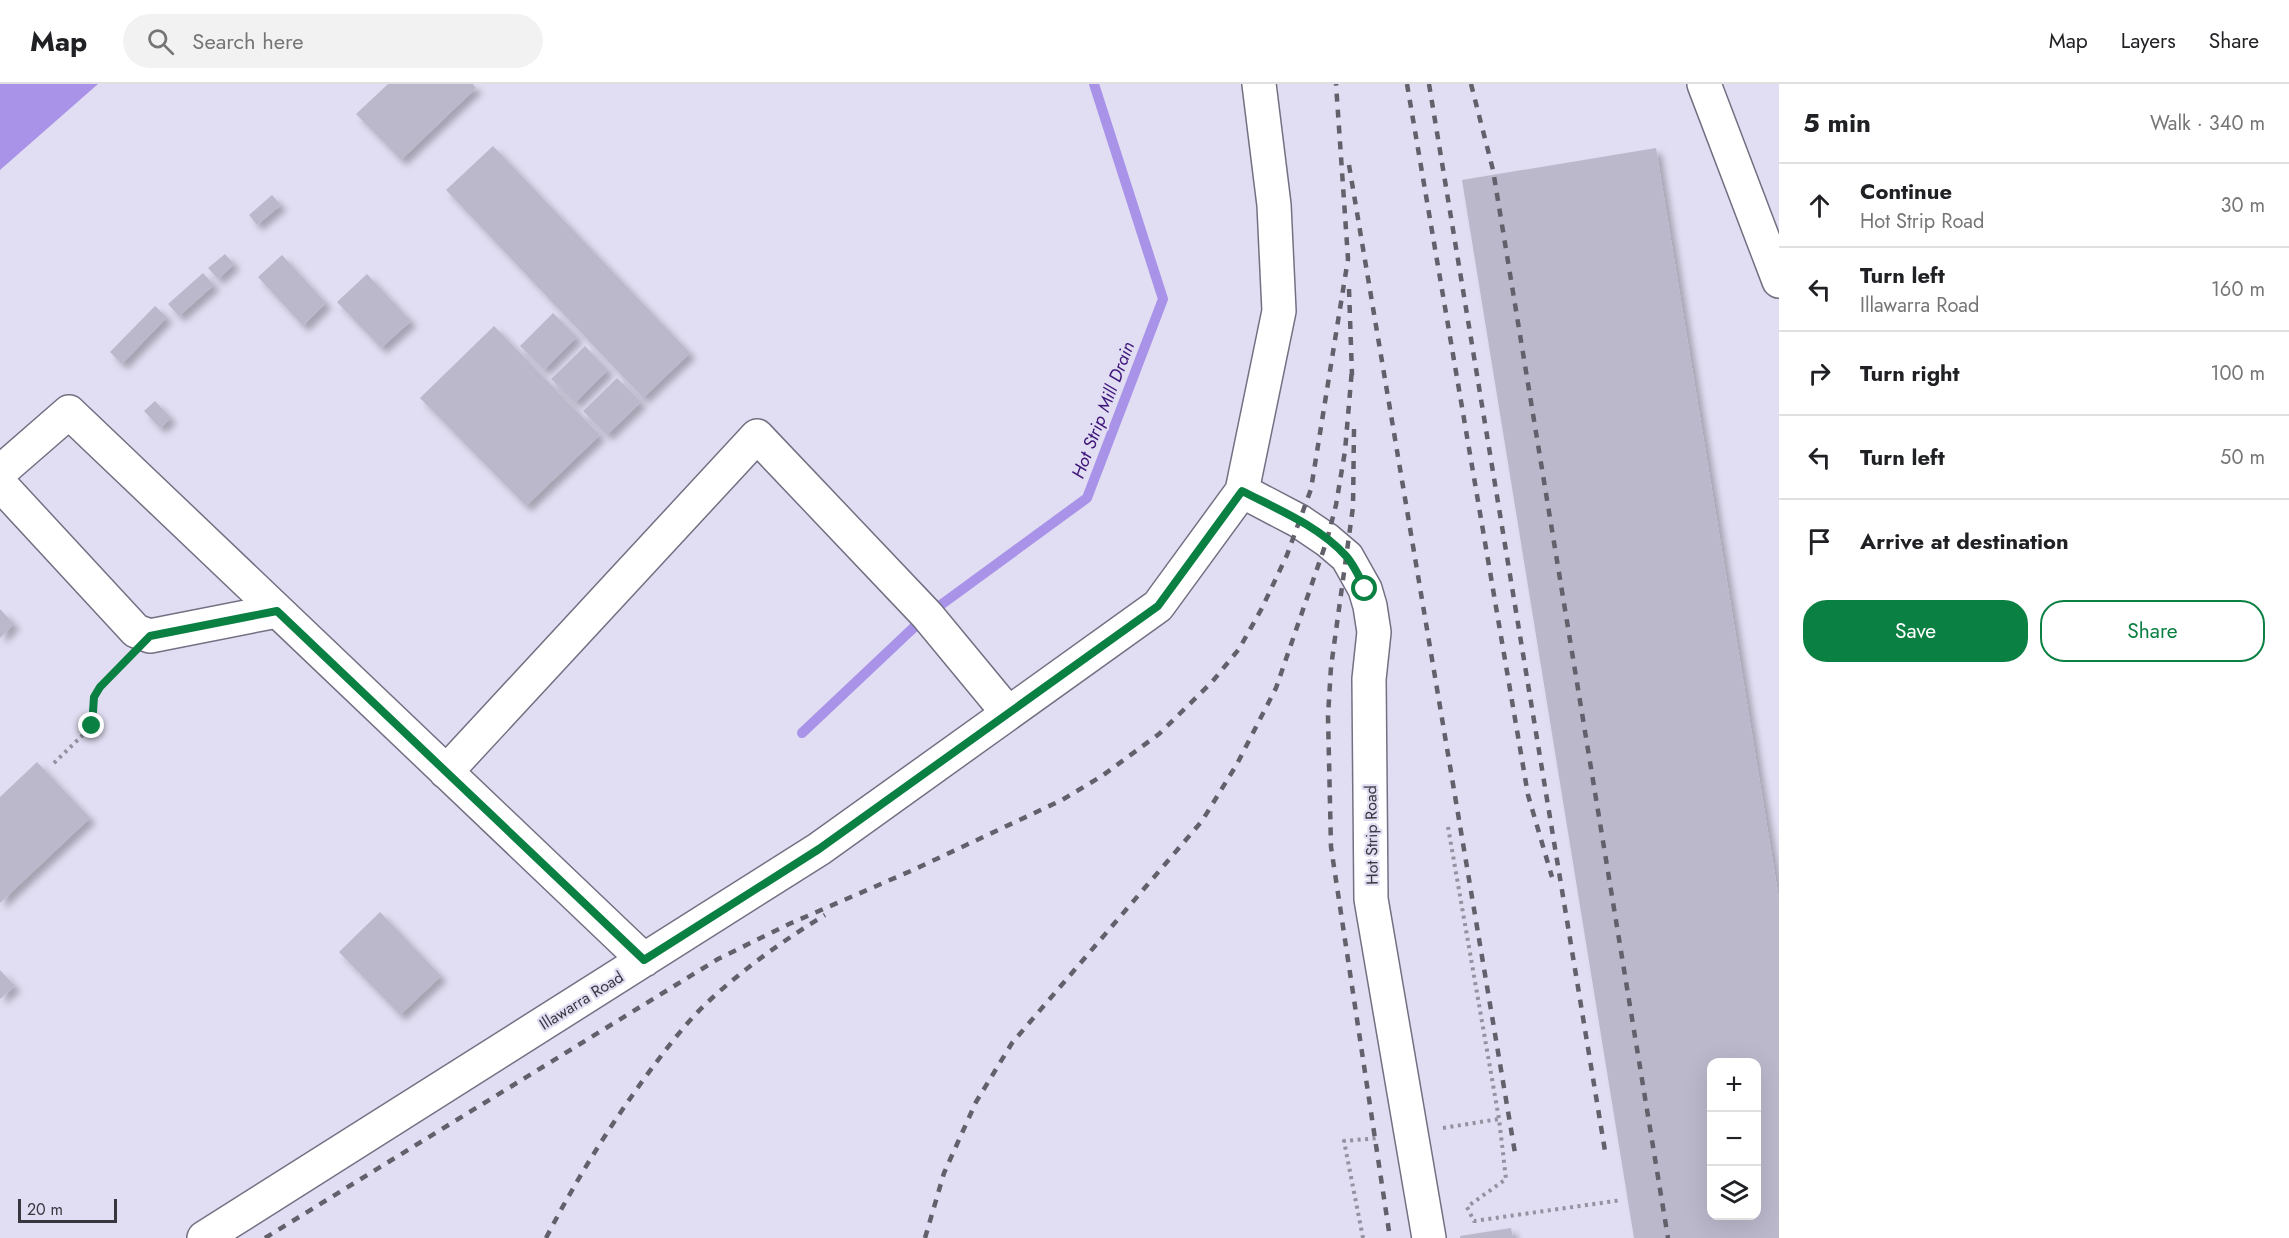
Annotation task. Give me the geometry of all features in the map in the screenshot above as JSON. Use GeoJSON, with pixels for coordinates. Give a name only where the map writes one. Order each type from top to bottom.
{"type":"FeatureCollection","features":[{"type":"Feature","properties":{"kind":"street"},"geometry":{"type":"LineString","coordinates":[[1242,491],[1279,311],[1275,204],[1259,84]]}},
{"type":"Feature","properties":{"kind":"street"},"geometry":{"type":"LineString","coordinates":[[1704,84],[1779,281]]}},
{"type":"Feature","properties":{"kind":"street"},"geometry":{"type":"LineString","coordinates":[[0,472],[69,412],[644,960]]}},
{"type":"Feature","properties":{"kind":"street"},"geometry":{"type":"LineString","coordinates":[[446,772],[758,436],[927,615],[1008,713]]}},
{"type":"Feature","properties":{"kind":"street"},"geometry":{"type":"LineString","coordinates":[[0,484],[136,632],[150,636],[277,611]]}},
{"type":"Feature","properties":{"kind":"street","name":"Illawarra Road"},"geometry":{"type":"LineString","coordinates":[[204,1238],[819,849],[1158,606],[1242,491]]}},
{"type":"Feature","properties":{"kind":"street","name":"Hot Strip Road"},"geometry":{"type":"LineString","coordinates":[[1242,491],[1299,521],[1347,557],[1365,589],[1370,606],[1374,632],[1369,679],[1371,899],[1430,1238]]}},
{"type":"Feature","properties":{"kind":"path"},"geometry":{"type":"LineString","coordinates":[[54,762],[92,726],[94,697],[100,687],[150,636]]}},
{"type":"Feature","properties":{"kind":"path"},"geometry":{"type":"LineString","coordinates":[[1448,827],[1499,1119],[1506,1179],[1467,1207],[1474,1221],[1622,1200]]}},
{"type":"Feature","properties":{"kind":"shaded area"},"geometry":{"type":"Polygon","coordinates":[[[0,84],[98,84],[0,170],[0,84]]]}},
{"type":"Feature","properties":{"kind":"building"},"geometry":{"type":"Polygon","coordinates":[[[388,84],[473,84],[476,88],[401,160],[356,114],[388,84]]]}},
{"type":"Feature","properties":{"kind":"building"},"geometry":{"type":"Polygon","coordinates":[[[493,146],[690,353],[643,398],[446,190],[493,146]]]}},
{"type":"Feature","properties":{"kind":"building"},"geometry":{"type":"Polygon","coordinates":[[[1656,148],[1779,899],[1779,1238],[1634,1238],[1462,180],[1656,148]]]}},
{"type":"Feature","properties":{"kind":"building"},"geometry":{"type":"Polygon","coordinates":[[[272,195],[281,205],[257,225],[249,215],[272,195]]]}},
{"type":"Feature","properties":{"kind":"building"},"geometry":{"type":"Polygon","coordinates":[[[225,254],[234,264],[218,279],[208,268],[225,254]]]}},
{"type":"Feature","properties":{"kind":"building"},"geometry":{"type":"Polygon","coordinates":[[[282,255],[326,303],[303,326],[258,277],[282,255]]]}},
{"type":"Feature","properties":{"kind":"building"},"geometry":{"type":"Polygon","coordinates":[[[203,273],[214,285],[179,316],[168,304],[203,273]]]}},
{"type":"Feature","properties":{"kind":"building"},"geometry":{"type":"Polygon","coordinates":[[[367,274],[411,321],[381,348],[337,302],[367,274]]]}},
{"type":"Feature","properties":{"kind":"building"},"geometry":{"type":"Polygon","coordinates":[[[155,306],[167,317],[122,364],[110,352],[155,306]]]}},
{"type":"Feature","properties":{"kind":"building"},"geometry":{"type":"Polygon","coordinates":[[[553,313],[577,337],[544,370],[520,346],[553,313]]]}},
{"type":"Feature","properties":{"kind":"building"},"geometry":{"type":"Polygon","coordinates":[[[494,326],[600,435],[526,506],[420,398],[494,326]]]}},
{"type":"Feature","properties":{"kind":"building"},"geometry":{"type":"Polygon","coordinates":[[[585,346],[608,370],[575,403],[551,379],[585,346]]]}},
{"type":"Feature","properties":{"kind":"building"},"geometry":{"type":"Polygon","coordinates":[[[617,378],[641,402],[607,435],[583,411],[617,378]]]}},
{"type":"Feature","properties":{"kind":"building"},"geometry":{"type":"Polygon","coordinates":[[[155,401],[171,418],[160,428],[144,411],[155,401]]]}},
{"type":"Feature","properties":{"kind":"building"},"geometry":{"type":"Polygon","coordinates":[[[0,609],[14,624],[0,638],[0,609]]]}},
{"type":"Feature","properties":{"kind":"building"},"geometry":{"type":"Polygon","coordinates":[[[37,762],[90,818],[0,903],[0,797],[37,762]]]}},
{"type":"Feature","properties":{"kind":"building"},"geometry":{"type":"Polygon","coordinates":[[[380,912],[441,976],[400,1015],[339,952],[380,912]]]}},
{"type":"Feature","properties":{"kind":"building"},"geometry":{"type":"Polygon","coordinates":[[[0,970],[15,986],[0,999],[0,970]]]}},
{"type":"Feature","properties":{"kind":"building"},"geometry":{"type":"Polygon","coordinates":[[[1511,1228],[1513,1238],[1460,1238],[1460,1236],[1511,1228]]]}},
{"type":"Feature","properties":{"kind":"waterway","name":"Hot Strip Mill Drain"},"geometry":{"type":"LineString","coordinates":[[802,733],[927,615],[1087,498],[1163,299],[1094,84]]}},
{"type":"Feature","properties":{"kind":"railway"},"geometry":{"type":"LineString","coordinates":[[265,1238],[718,959],[789,924],[913,870],[1062,800],[1102,776],[1159,734],[1212,682],[1239,649],[1262,608],[1287,555],[1311,489],[1348,259],[1336,84]]}},
{"type":"Feature","properties":{"kind":"railway"},"geometry":{"type":"LineString","coordinates":[[1407,84],[1528,795],[1552,877]]}},
{"type":"Feature","properties":{"kind":"railway"},"geometry":{"type":"LineString","coordinates":[[1429,84],[1606,1157]]}},
{"type":"Feature","properties":{"kind":"railway"},"geometry":{"type":"LineString","coordinates":[[1471,84],[1493,170],[1668,1238]]}},
{"type":"Feature","properties":{"kind":"railway"},"geometry":{"type":"LineString","coordinates":[[1349,165],[1515,1153]]}},
{"type":"Feature","properties":{"kind":"railway"},"geometry":{"type":"LineString","coordinates":[[1349,289],[1352,375]]}},
{"type":"Feature","properties":{"kind":"railway"},"geometry":{"type":"LineString","coordinates":[[925,1238],[944,1173],[976,1102],[1012,1043],[1202,821],[1237,764],[1276,688],[1327,540],[1336,505],[1345,451],[1352,369]]}},
{"type":"Feature","properties":{"kind":"railway"},"geometry":{"type":"LineString","coordinates":[[1354,429],[1353,507],[1331,667],[1328,716],[1331,847],[1390,1238]]}},
{"type":"Feature","properties":{"kind":"railway"},"geometry":{"type":"LineString","coordinates":[[546,1238],[609,1130],[687,1023],[724,987],[752,965],[825,915]]}},
{"type":"Feature","properties":{"kind":"route"},"geometry":{"type":"LineString","coordinates":[[92,726],[94,697],[100,687],[150,636],[277,611],[644,960],[819,849],[1158,606],[1242,491],[1299,521],[1327,540],[1347,557],[1365,589]]}}]}
